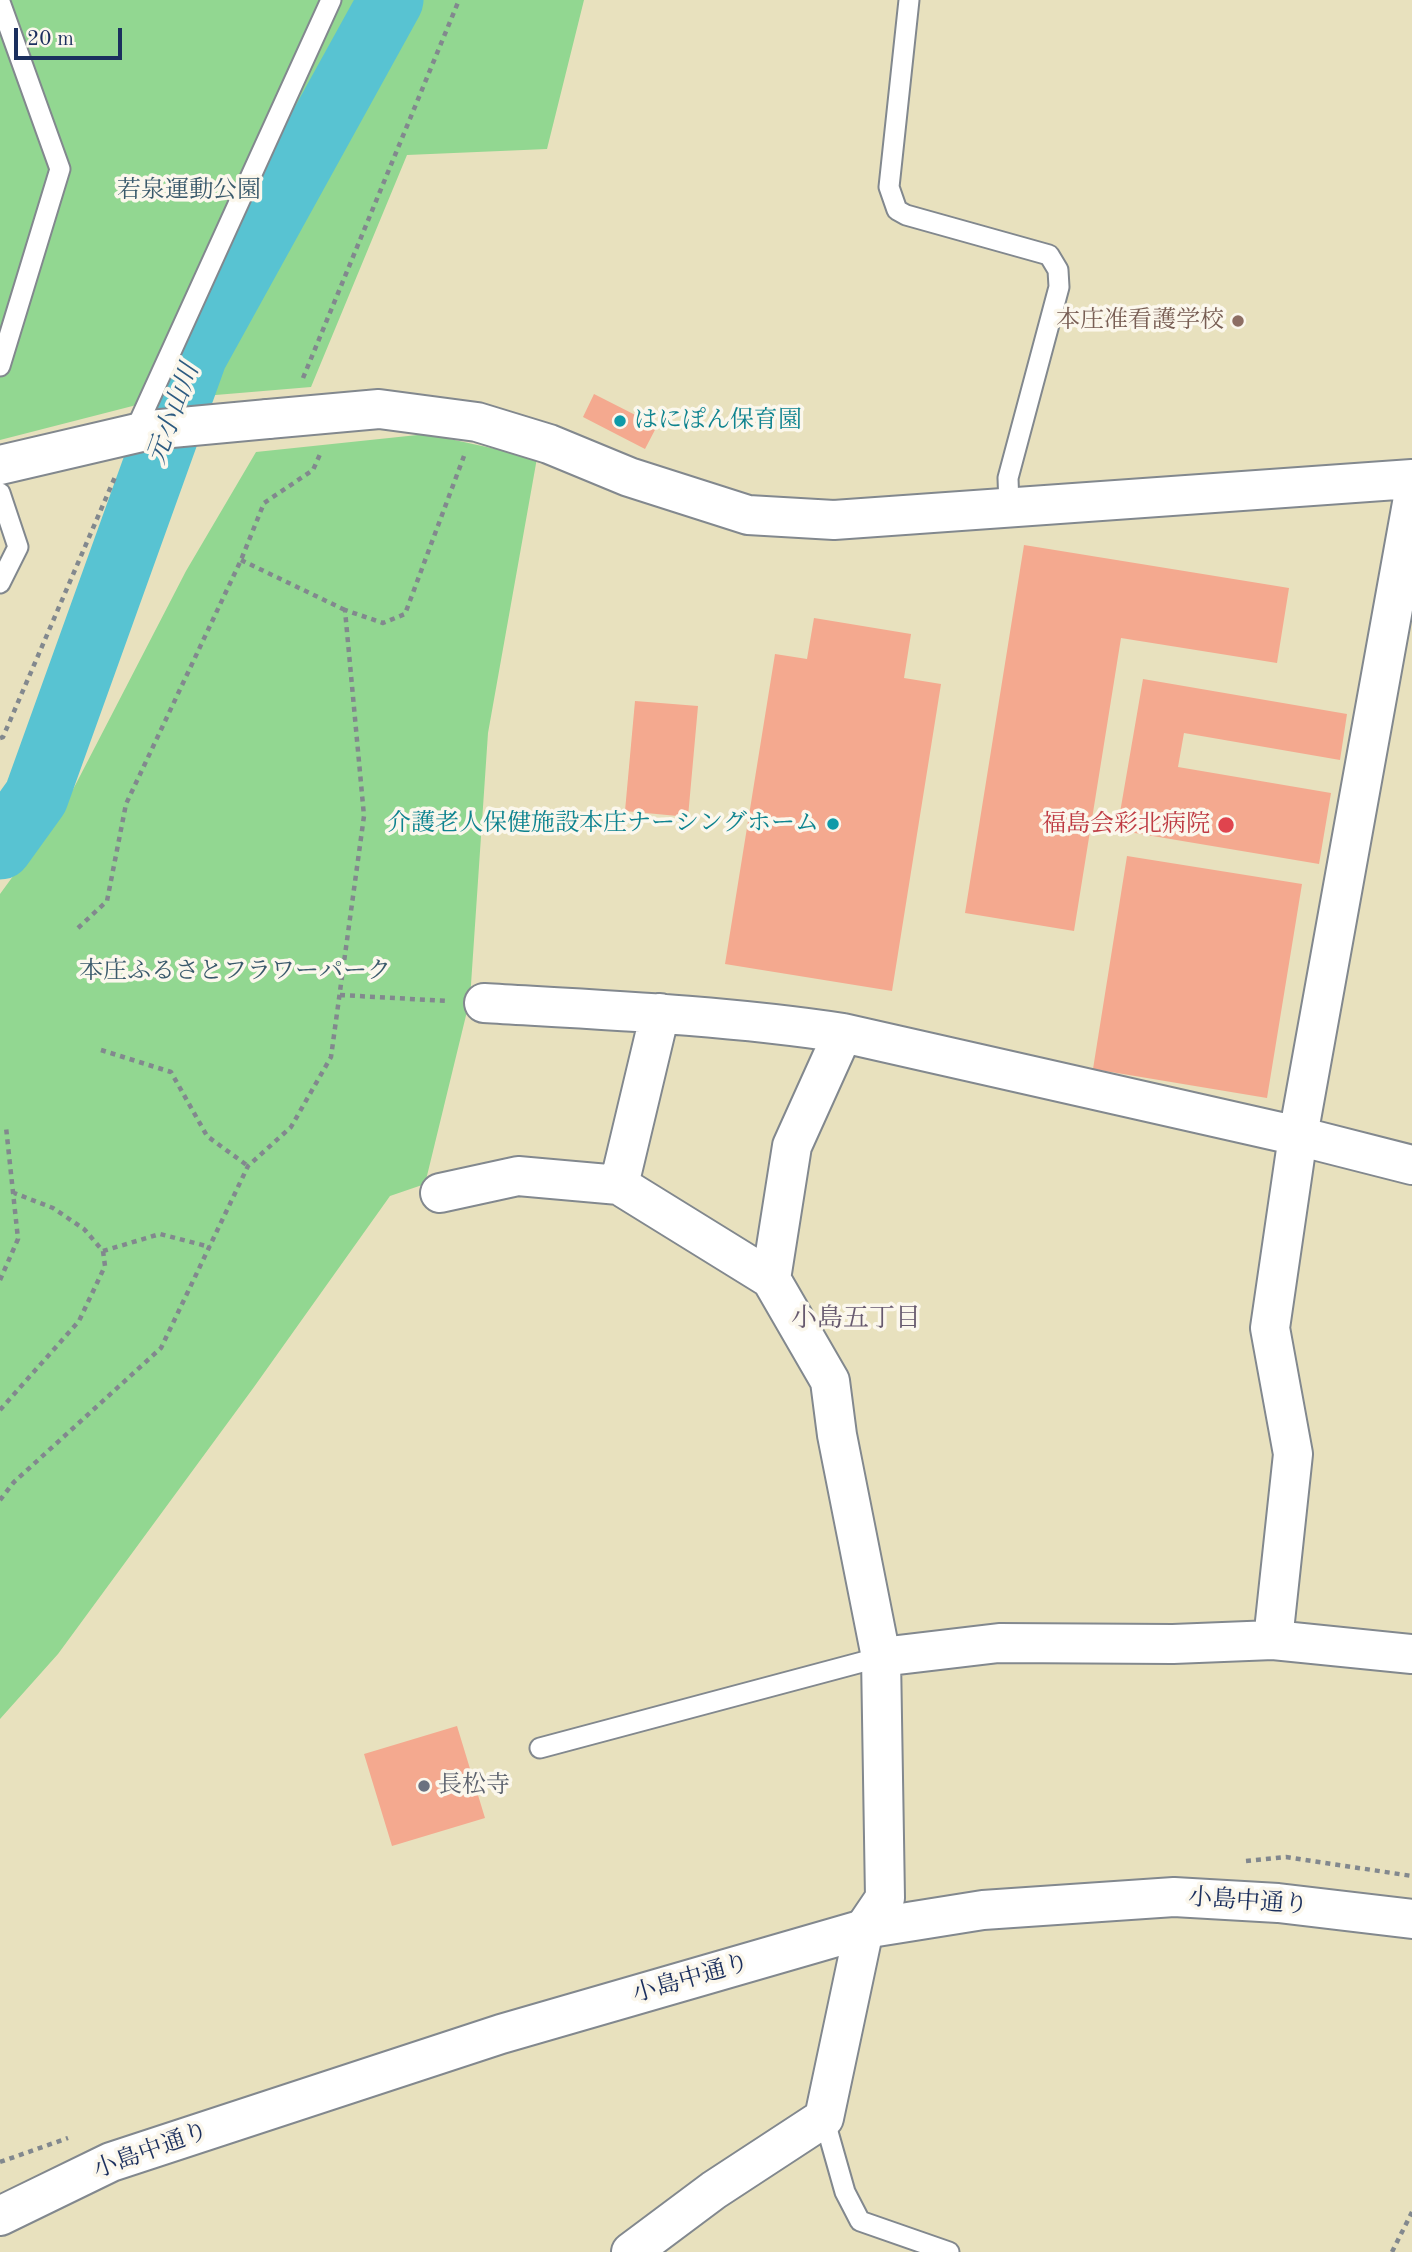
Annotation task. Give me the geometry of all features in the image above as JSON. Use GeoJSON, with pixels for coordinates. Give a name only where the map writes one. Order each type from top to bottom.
{"type":"FeatureCollection","features":[{"type":"Feature","properties":{"kind":"street"},"geometry":{"type":"LineString","coordinates":[[0,465],[142,431],[379,410],[477,422],[549,444],[629,477],[748,515],[834,520],[1412,479]]}},
{"type":"Feature","properties":{"kind":"street"},"geometry":{"type":"LineString","coordinates":[[1273,1640],[1293,1454],[1270,1328],[1298,1136],[1412,503]]}},
{"type":"Feature","properties":{"kind":"street"},"geometry":{"type":"LineString","coordinates":[[484,1003],[660,1013],[777,1023],[843,1033],[1298,1136],[1412,1165]]}},
{"type":"Feature","properties":{"kind":"street"},"geometry":{"type":"LineString","coordinates":[[619,1185],[660,1013]]}},
{"type":"Feature","properties":{"kind":"street"},"geometry":{"type":"LineString","coordinates":[[771,1279],[792,1146],[843,1033]]}},
{"type":"Feature","properties":{"kind":"street"},"geometry":{"type":"LineString","coordinates":[[440,1193],[518,1176],[619,1185],[771,1279],[830,1381],[837,1435],[881,1657],[884,1898],[864,1929],[824,2118],[714,2190],[631,2252]]}},
{"type":"Feature","properties":{"kind":"street"},"geometry":{"type":"LineString","coordinates":[[881,1657],[999,1643],[1173,1644],[1273,1640],[1412,1654]]}},
{"type":"Feature","properties":{"kind":"street","name":"小島中通り"},"geometry":{"type":"LineString","coordinates":[[0,2216],[111,2162],[501,2034],[864,1929],[983,1910],[1174,1897],[1278,1903],[1412,1919]]}},
{"type":"Feature","properties":{"kind":"lane"},"geometry":{"type":"LineString","coordinates":[[142,431],[331,0]]}},
{"type":"Feature","properties":{"kind":"lane"},"geometry":{"type":"LineString","coordinates":[[909,0],[889,187],[897,210],[906,215],[1049,255],[1058,270],[1059,286],[1008,478],[1009,506]]}},
{"type":"Feature","properties":{"kind":"lane"},"geometry":{"type":"LineString","coordinates":[[0,2],[60,169],[0,366]]}},
{"type":"Feature","properties":{"kind":"lane"},"geometry":{"type":"LineString","coordinates":[[0,493],[18,547],[0,583]]}},
{"type":"Feature","properties":{"kind":"lane"},"geometry":{"type":"LineString","coordinates":[[540,1748],[881,1657]]}},
{"type":"Feature","properties":{"kind":"lane"},"geometry":{"type":"LineString","coordinates":[[824,2118],[845,2193],[860,2221],[949,2252]]}},
{"type":"Feature","properties":{"kind":"path"},"geometry":{"type":"LineString","coordinates":[[277,418],[459,0]]}},
{"type":"Feature","properties":{"kind":"path"},"geometry":{"type":"LineString","coordinates":[[78,928],[107,901],[126,804],[241,560],[264,503],[313,470],[337,413]]}},
{"type":"Feature","properties":{"kind":"path"},"geometry":{"type":"LineString","coordinates":[[241,560],[345,610],[383,623],[405,614],[477,422]]}},
{"type":"Feature","properties":{"kind":"path"},"geometry":{"type":"LineString","coordinates":[[0,738],[3,737],[142,431]]}},
{"type":"Feature","properties":{"kind":"path"},"geometry":{"type":"LineString","coordinates":[[0,1500],[14,1482],[161,1348],[248,1166],[291,1126],[331,1057],[365,816],[345,610]]}},
{"type":"Feature","properties":{"kind":"path"},"geometry":{"type":"LineString","coordinates":[[340,995],[484,1003]]}},
{"type":"Feature","properties":{"kind":"path"},"geometry":{"type":"LineString","coordinates":[[101,1050],[171,1072],[207,1136],[248,1166]]}},
{"type":"Feature","properties":{"kind":"path"},"geometry":{"type":"LineString","coordinates":[[0,1279],[18,1239],[6,1127]]}},
{"type":"Feature","properties":{"kind":"path"},"geometry":{"type":"LineString","coordinates":[[0,1410],[79,1321],[105,1266],[103,1251],[83,1229],[53,1208],[14,1193]]}},
{"type":"Feature","properties":{"kind":"path"},"geometry":{"type":"LineString","coordinates":[[103,1251],[160,1234],[210,1247]]}},
{"type":"Feature","properties":{"kind":"path"},"geometry":{"type":"LineString","coordinates":[[1392,2252],[1412,2212]]}},
{"type":"Feature","properties":{"kind":"green space","name":"若泉運動公園"},"geometry":{"type":"Polygon","coordinates":[[[0,0],[584,0],[547,149],[407,155],[311,387],[156,400],[0,440],[0,0]]]}},
{"type":"Feature","properties":{"kind":"green space","name":"本庄ふるさとフラワーパーク"},"geometry":{"type":"Polygon","coordinates":[[[427,434],[537,458],[488,733],[470,999],[425,1184],[390,1196],[58,1654],[0,1719],[0,894],[65,805],[186,571],[256,452],[427,434]]]}},
{"type":"Feature","properties":{"kind":"building","name":"はにぽん保育園"},"geometry":{"type":"Polygon","coordinates":[[[594,394],[657,426],[645,449],[583,417],[594,394]]]}},
{"type":"Feature","properties":{"kind":"building"},"geometry":{"type":"Polygon","coordinates":[[[1024,545],[1289,588],[1277,663],[1121,638],[1074,931],[965,913],[1024,545]]]}},
{"type":"Feature","properties":{"kind":"building","name":"介護老人保健施設本庄ナーシングホーム"},"geometry":{"type":"Polygon","coordinates":[[[814,618],[911,634],[904,678],[941,684],[892,991],[725,964],[775,654],[807,659],[814,618]]]}},
{"type":"Feature","properties":{"kind":"building"},"geometry":{"type":"Polygon","coordinates":[[[1143,679],[1347,714],[1340,760],[1184,733],[1178,767],[1331,793],[1319,864],[1117,830],[1143,679]]]}},
{"type":"Feature","properties":{"kind":"building"},"geometry":{"type":"Polygon","coordinates":[[[635,701],[698,706],[688,817],[625,811],[635,701]]]}},
{"type":"Feature","properties":{"kind":"building"},"geometry":{"type":"Polygon","coordinates":[[[1127,856],[1302,884],[1267,1098],[1093,1069],[1127,856]]]}},
{"type":"Feature","properties":{"kind":"building","name":"長松寺"},"geometry":{"type":"Polygon","coordinates":[[[457,1726],[485,1818],[392,1846],[364,1754],[457,1726]]]}},
{"type":"Feature","properties":{"kind":"waterway","name":"元小山川"},"geometry":{"type":"LineString","coordinates":[[0,847],[36,797],[195,355],[391,0]]}},
{"type":"Feature","properties":{"kind":"place","name":"本庄准看護学校"},"geometry":{"type":"Point","coordinates":[1238,321]}},
{"type":"Feature","properties":{"kind":"place","name":"はにぽん保育園"},"geometry":{"type":"Point","coordinates":[620,421]}},
{"type":"Feature","properties":{"kind":"place","name":"介護老人保健施設本庄ナーシングホーム"},"geometry":{"type":"Point","coordinates":[833,824]}},
{"type":"Feature","properties":{"kind":"place","name":"福島会彩北病院"},"geometry":{"type":"Point","coordinates":[1226,825]}},
{"type":"Feature","properties":{"kind":"place","name":"長松寺"},"geometry":{"type":"Point","coordinates":[424,1786]}},
{"type":"Feature","properties":{"kind":"district","name":"小島五丁目"},"geometry":{"type":"Point","coordinates":[856,1319]}}]}
